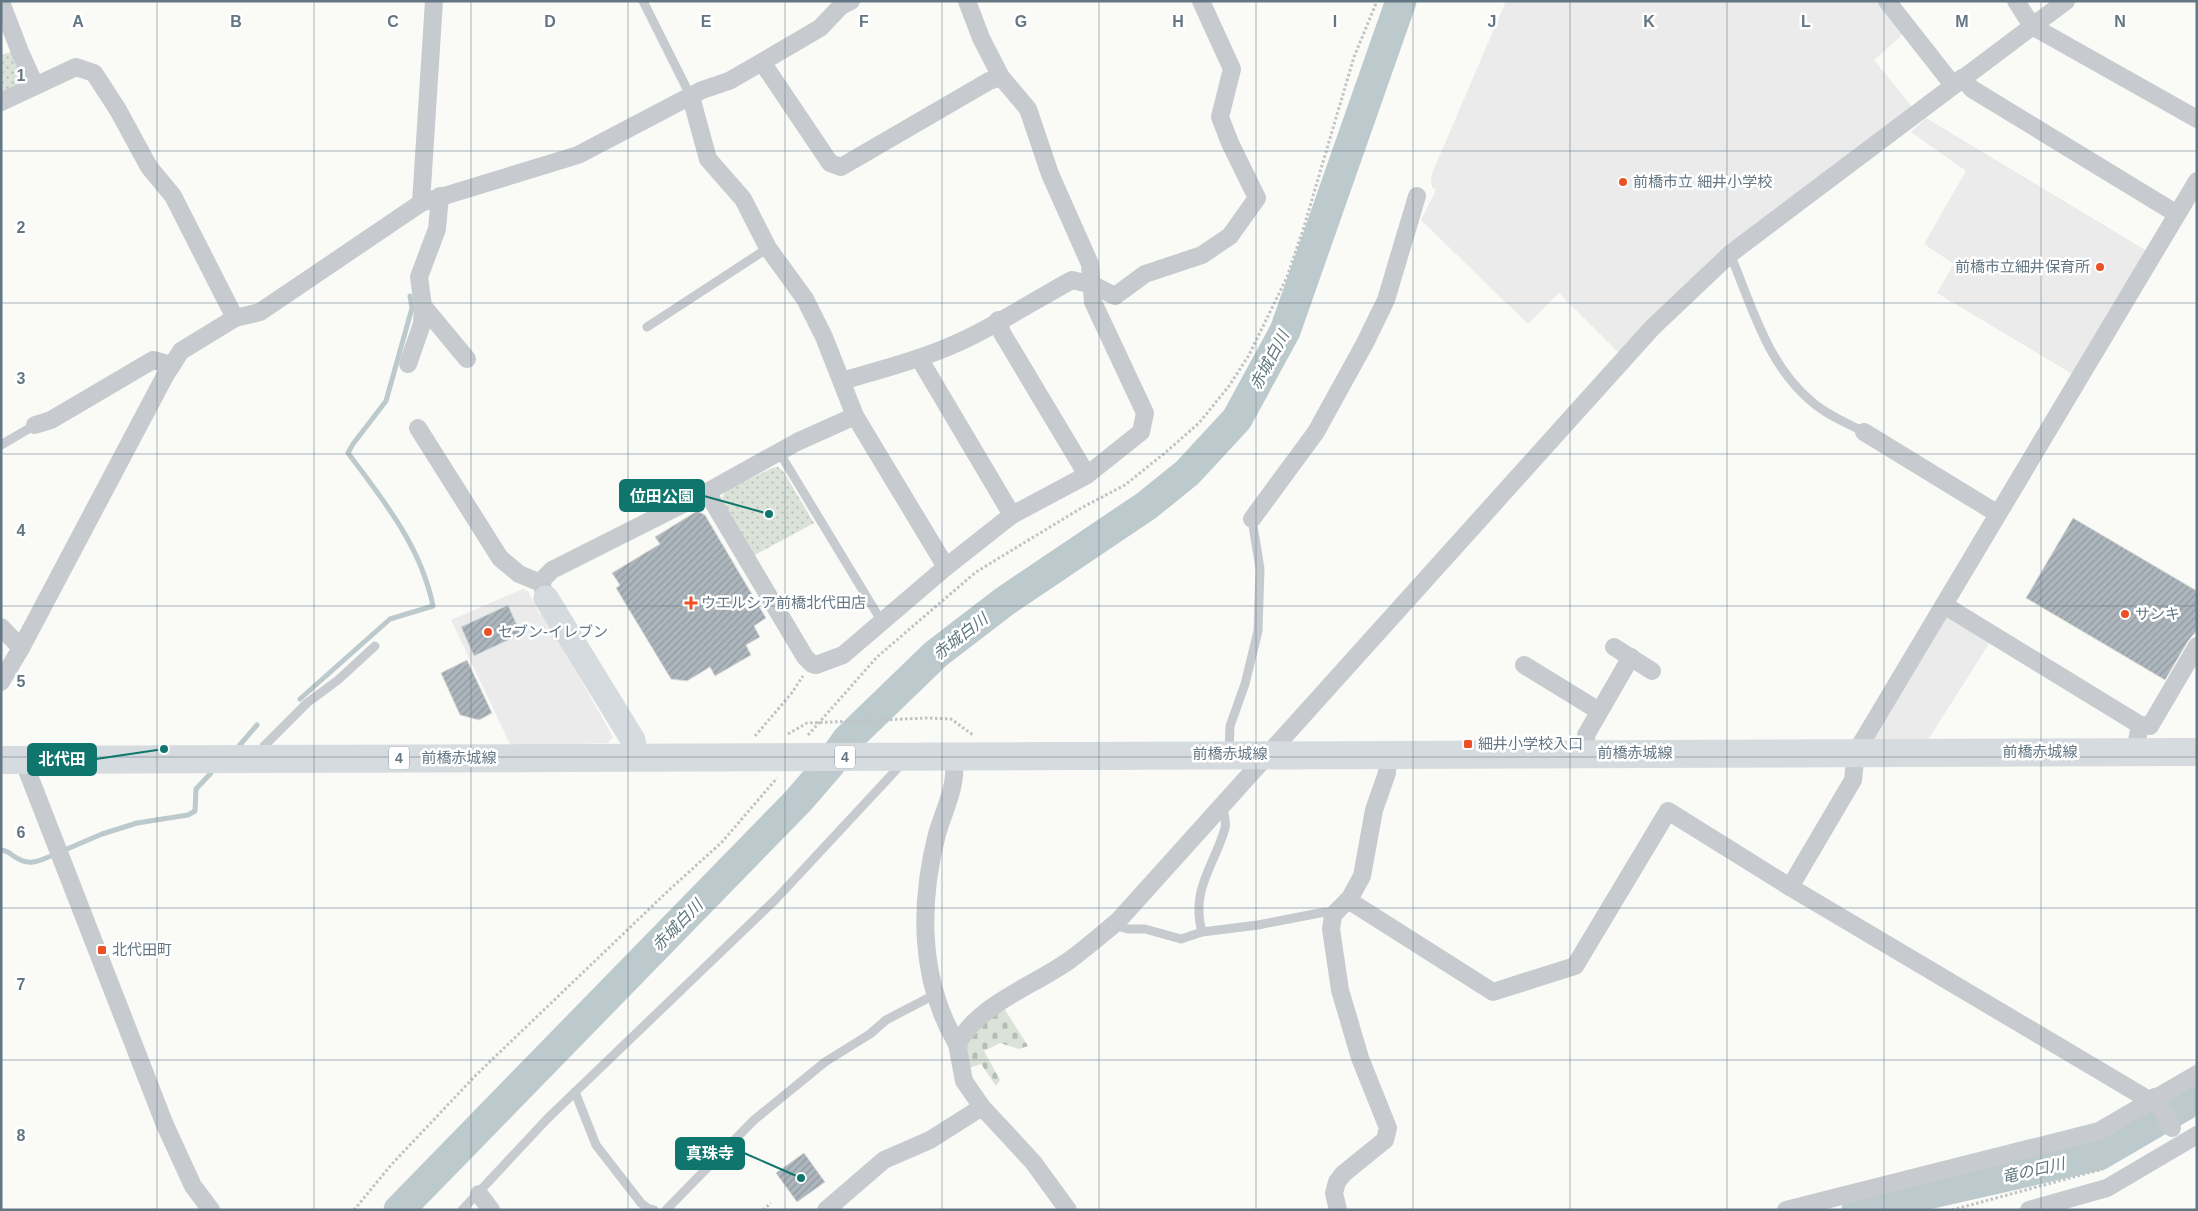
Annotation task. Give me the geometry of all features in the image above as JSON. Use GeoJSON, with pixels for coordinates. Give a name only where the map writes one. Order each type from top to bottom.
{"type":"FeatureCollection","features":[{"type":"Feature","properties":{"kind":"main road","name":"前橋赤城線"},"geometry":{"type":"LineString","coordinates":[[12,760],[636,757],[791,750]]}},
{"type":"Feature","properties":{"kind":"main road","name":"4"},"geometry":{"type":"LineString","coordinates":[[791,750],[897,757]]}},
{"type":"Feature","properties":{"kind":"main road","name":"前橋赤城線"},"geometry":{"type":"LineString","coordinates":[[897,757],[1856,752],[2135,752],[2195,755]]}},
{"type":"Feature","properties":{"kind":"street"},"geometry":{"type":"LineString","coordinates":[[421,203],[434,1]]}},
{"type":"Feature","properties":{"kind":"street"},"geometry":{"type":"LineString","coordinates":[[707,492],[800,648],[812,664],[821,665],[843,655],[946,567],[1012,516],[1087,475],[1141,432],[1145,413],[1093,302],[1090,264],[1050,174],[1028,110],[1001,77],[981,38],[967,1]]}},
{"type":"Feature","properties":{"kind":"street"},"geometry":{"type":"LineString","coordinates":[[842,381],[919,358],[972,336],[1072,280],[1093,285],[1115,296],[1145,274],[1202,255],[1230,236],[1258,198],[1230,143],[1220,117],[1232,69],[1201,1]]}},
{"type":"Feature","properties":{"kind":"street"},"geometry":{"type":"LineString","coordinates":[[1888,1],[1957,82],[1972,89],[2177,214]]}},
{"type":"Feature","properties":{"kind":"street"},"geometry":{"type":"LineString","coordinates":[[2016,1],[2032,26],[2197,119]]}},
{"type":"Feature","properties":{"kind":"street"},"geometry":{"type":"LineString","coordinates":[[957,1044],[964,1032],[995,1005],[1066,962],[1113,925],[1652,328],[1730,254],[2066,1]]}},
{"type":"Feature","properties":{"kind":"street"},"geometry":{"type":"LineString","coordinates":[[1,2],[35,85]]}},
{"type":"Feature","properties":{"kind":"street"},"geometry":{"type":"LineString","coordinates":[[1,682],[21,648],[172,364],[181,351],[235,318],[260,312],[421,203],[578,155],[702,90],[729,81],[820,28],[844,3]]}},
{"type":"Feature","properties":{"kind":"street"},"geometry":{"type":"LineString","coordinates":[[762,62],[830,163],[842,167],[989,81],[1001,77]]}},
{"type":"Feature","properties":{"kind":"street"},"geometry":{"type":"LineString","coordinates":[[1,102],[76,67],[94,74],[118,110],[149,167],[173,196],[235,318]]}},
{"type":"Feature","properties":{"kind":"street"},"geometry":{"type":"LineString","coordinates":[[691,97],[708,159],[743,199],[768,248],[805,299],[816,319],[842,381],[854,416],[946,567]]}},
{"type":"Feature","properties":{"kind":"street"},"geometry":{"type":"LineString","coordinates":[[1790,887],[1853,780],[1856,752],[2177,214],[2195,187]]}},
{"type":"Feature","properties":{"kind":"street"},"geometry":{"type":"LineString","coordinates":[[408,364],[422,324],[423,306],[419,277],[437,229],[440,196]]}},
{"type":"Feature","properties":{"kind":"street"},"geometry":{"type":"LineString","coordinates":[[1252,519],[1316,432],[1365,343],[1386,300],[1417,196]]}},
{"type":"Feature","properties":{"kind":"street"},"geometry":{"type":"LineString","coordinates":[[423,306],[467,359]]}},
{"type":"Feature","properties":{"kind":"street"},"geometry":{"type":"LineString","coordinates":[[998,320],[1002,333],[1087,475]]}},
{"type":"Feature","properties":{"kind":"street"},"geometry":{"type":"LineString","coordinates":[[919,358],[1012,516]]}},
{"type":"Feature","properties":{"kind":"street"},"geometry":{"type":"LineString","coordinates":[[36,425],[51,420],[153,360],[172,364]]}},
{"type":"Feature","properties":{"kind":"street"},"geometry":{"type":"LineString","coordinates":[[544,590],[544,577],[552,570],[707,492],[779,452],[854,416]]}},
{"type":"Feature","properties":{"kind":"street"},"geometry":{"type":"LineString","coordinates":[[418,428],[500,558],[512,569],[544,590],[632,740],[636,757]]}},
{"type":"Feature","properties":{"kind":"street"},"geometry":{"type":"LineString","coordinates":[[1864,432],[1998,514]]}},
{"type":"Feature","properties":{"kind":"street"},"geometry":{"type":"LineString","coordinates":[[1944,604],[2140,725],[2150,726],[2197,646]]}},
{"type":"Feature","properties":{"kind":"street"},"geometry":{"type":"LineString","coordinates":[[1,627],[21,648]]}},
{"type":"Feature","properties":{"kind":"street"},"geometry":{"type":"LineString","coordinates":[[1614,647],[1652,671]]}},
{"type":"Feature","properties":{"kind":"street"},"geometry":{"type":"LineString","coordinates":[[1587,753],[1586,735],[1630,657]]}},
{"type":"Feature","properties":{"kind":"street"},"geometry":{"type":"LineString","coordinates":[[1524,665],[1599,711]]}},
{"type":"Feature","properties":{"kind":"street"},"geometry":{"type":"LineString","coordinates":[[2135,752],[2140,725]]}},
{"type":"Feature","properties":{"kind":"street"},"geometry":{"type":"LineString","coordinates":[[1338,1210],[1334,1193],[1337,1182],[1343,1174],[1385,1140],[1388,1128],[1360,1058],[1340,990],[1331,929],[1336,913],[1348,900],[1362,876],[1374,810],[1387,773],[1388,754]]}},
{"type":"Feature","properties":{"kind":"street"},"geometry":{"type":"LineString","coordinates":[[955,756],[953,783],[937,834],[924,916],[927,958],[934,995],[957,1044],[964,1081],[982,1108],[1033,1162],[1068,1210]]}},
{"type":"Feature","properties":{"kind":"street"},"geometry":{"type":"LineString","coordinates":[[12,760],[165,1126],[193,1186],[211,1210]]}},
{"type":"Feature","properties":{"kind":"street"},"geometry":{"type":"LineString","coordinates":[[1348,900],[1493,992],[1575,966],[1668,811],[1790,887],[2154,1099],[2172,1128]]}},
{"type":"Feature","properties":{"kind":"street"},"geometry":{"type":"LineString","coordinates":[[1786,1210],[2100,1131],[2197,1074]]}},
{"type":"Feature","properties":{"kind":"street"},"geometry":{"type":"LineString","coordinates":[[826,1210],[884,1160],[930,1140],[982,1108]]}},
{"type":"Feature","properties":{"kind":"street"},"geometry":{"type":"LineString","coordinates":[[2029,1210],[2107,1188],[2197,1135]]}},
{"type":"Feature","properties":{"kind":"street"},"geometry":{"type":"LineString","coordinates":[[479,1194],[491,1210]]}},
{"type":"Feature","properties":{"kind":"lane"},"geometry":{"type":"LineString","coordinates":[[643,1],[691,97]]}},
{"type":"Feature","properties":{"kind":"lane"},"geometry":{"type":"LineString","coordinates":[[647,327],[768,248]]}},
{"type":"Feature","properties":{"kind":"lane"},"geometry":{"type":"LineString","coordinates":[[1730,254],[1772,354],[1790,381],[1812,403],[1864,432]]}},
{"type":"Feature","properties":{"kind":"lane"},"geometry":{"type":"LineString","coordinates":[[1,445],[36,425]]}},
{"type":"Feature","properties":{"kind":"lane"},"geometry":{"type":"LineString","coordinates":[[779,452],[882,622]]}},
{"type":"Feature","properties":{"kind":"lane"},"geometry":{"type":"LineString","coordinates":[[1229,754],[1230,726],[1245,684],[1258,631],[1260,569],[1252,519]]}},
{"type":"Feature","properties":{"kind":"lane"},"geometry":{"type":"LineString","coordinates":[[257,759],[264,746],[307,703],[338,680],[375,646]]}},
{"type":"Feature","properties":{"kind":"lane"},"geometry":{"type":"LineString","coordinates":[[462,1210],[479,1194],[509,1158],[575,1092],[776,899],[897,769],[897,757]]}},
{"type":"Feature","properties":{"kind":"lane"},"geometry":{"type":"LineString","coordinates":[[1202,932],[1198,918],[1204,877],[1226,826],[1222,805]]}},
{"type":"Feature","properties":{"kind":"lane"},"geometry":{"type":"LineString","coordinates":[[1113,925],[1128,929],[1145,929],[1181,939],[1202,932],[1258,925],[1325,912],[1336,913]]}},
{"type":"Feature","properties":{"kind":"lane"},"geometry":{"type":"LineString","coordinates":[[666,1210],[667,1206],[754,1120],[825,1062],[870,1034],[886,1020],[934,995]]}},
{"type":"Feature","properties":{"kind":"lane"},"geometry":{"type":"LineString","coordinates":[[575,1092],[596,1145],[642,1203],[649,1209],[654,1210]]}},
{"type":"Feature","properties":{"kind":"path"},"geometry":{"type":"LineString","coordinates":[[750,741],[791,694],[812,664]]}},
{"type":"Feature","properties":{"kind":"path"},"geometry":{"type":"LineString","coordinates":[[354,1210],[391,1165],[476,1075],[669,890],[722,842],[772,786],[806,723],[927,718],[951,719],[980,739]]}},
{"type":"Feature","properties":{"kind":"path"},"geometry":{"type":"LineString","coordinates":[[1952,1210],[2110,1167]]}},
{"type":"Feature","properties":{"kind":"path"},"geometry":{"type":"LineString","coordinates":[[763,1210],[771,1203]]}},
{"type":"Feature","properties":{"kind":"shaded area","name":"前橋市立 細井小学校"},"geometry":{"type":"Polygon","coordinates":[[[1506,1],[1878,1],[1904,33],[1874,60],[1914,109],[1714,256],[1620,354],[1559,293],[1528,324],[1421,220],[1436,190],[1432,187],[1431,176],[1506,1]]]}},
{"type":"Feature","properties":{"kind":"shaded area"},"geometry":{"type":"Polygon","coordinates":[[[1926,118],[2147,251],[2074,375],[1937,293],[1954,264],[1924,244],[1966,171],[1911,132],[1926,118]]]}},
{"type":"Feature","properties":{"kind":"shaded area"},"geometry":{"type":"Polygon","coordinates":[[[523,589],[528,591],[539,613],[545,616],[613,737],[608,743],[511,746],[451,620],[523,589]]]}},
{"type":"Feature","properties":{"kind":"shaded area"},"geometry":{"type":"Polygon","coordinates":[[[1943,614],[1990,642],[1926,743],[1865,743],[1943,614]]]}},
{"type":"Feature","properties":{"kind":"green space"},"geometry":{"type":"Polygon","coordinates":[[[11,52],[25,85],[1,96],[1,55],[11,52]]]}},
{"type":"Feature","properties":{"kind":"green space"},"geometry":{"type":"Polygon","coordinates":[[[778,467],[783,471],[814,523],[753,556],[723,505],[722,498],[725,491],[772,468],[778,467]]]}},
{"type":"Feature","properties":{"kind":"green space"},"geometry":{"type":"Polygon","coordinates":[[[1002,1005],[1028,1046],[1019,1049],[1000,1043],[984,1051],[1000,1080],[996,1086],[981,1064],[966,1069],[967,1043],[1002,1005]]]}},
{"type":"Feature","properties":{"kind":"building","name":"ウエルシア前橋北代田店"},"geometry":{"type":"Polygon","coordinates":[[[697,511],[705,515],[766,618],[754,626],[760,637],[746,645],[751,655],[715,676],[710,667],[687,681],[671,679],[616,588],[620,585],[612,573],[660,544],[655,537],[697,511]]]}},
{"type":"Feature","properties":{"kind":"building","name":"サンキ"},"geometry":{"type":"Polygon","coordinates":[[[2073,518],[2197,591],[2197,630],[2188,641],[2165,680],[2026,598],[2073,518]]]}},
{"type":"Feature","properties":{"kind":"building"},"geometry":{"type":"Polygon","coordinates":[[[508,605],[521,634],[474,656],[461,627],[508,605]]]}},
{"type":"Feature","properties":{"kind":"building"},"geometry":{"type":"Polygon","coordinates":[[[467,660],[492,713],[479,720],[460,715],[441,673],[467,660]]]}},
{"type":"Feature","properties":{"kind":"building"},"geometry":{"type":"Polygon","coordinates":[[[804,1153],[825,1182],[797,1202],[776,1173],[804,1153]]]}},
{"type":"Feature","properties":{"kind":"waterway","name":"赤城白川"},"geometry":{"type":"LineString","coordinates":[[399,1210],[798,801],[830,764],[847,740],[936,654],[1005,601],[1146,506],[1187,473],[1237,419],[1285,331],[1401,1]]}},
{"type":"Feature","properties":{"kind":"waterway"},"geometry":{"type":"LineString","coordinates":[[300,699],[390,619],[433,606],[420,563],[410,544],[387,506],[348,453],[386,401],[412,308],[410,296]]}},
{"type":"Feature","properties":{"kind":"waterway"},"geometry":{"type":"LineString","coordinates":[[239,746],[257,725]]}},
{"type":"Feature","properties":{"kind":"waterway"},"geometry":{"type":"LineString","coordinates":[[67,849],[102,834],[137,823],[188,815],[195,811],[196,789],[211,773]]}},
{"type":"Feature","properties":{"kind":"waterway"},"geometry":{"type":"LineString","coordinates":[[1,850],[7,851],[22,861],[27,862],[36,862],[51,856]]}},
{"type":"Feature","properties":{"kind":"waterway","name":"竜の口川"},"geometry":{"type":"LineString","coordinates":[[1857,1210],[2099,1155],[2197,1098]]}},
{"type":"Feature","properties":{"kind":"place","name":"前橋市立 細井小学校"},"geometry":{"type":"Point","coordinates":[1623,182]}},
{"type":"Feature","properties":{"kind":"place","name":"前橋市立細井保育所"},"geometry":{"type":"Point","coordinates":[2100,267]}},
{"type":"Feature","properties":{"kind":"place","name":"位田公園"},"geometry":{"type":"Point","coordinates":[769,514]}},
{"type":"Feature","properties":{"kind":"place","name":"ウエルシア前橋北代田店"},"geometry":{"type":"Point","coordinates":[691,603]}},
{"type":"Feature","properties":{"kind":"place","name":"サンキ"},"geometry":{"type":"Point","coordinates":[2125,614]}},
{"type":"Feature","properties":{"kind":"place","name":"セブン-イレブン"},"geometry":{"type":"Point","coordinates":[488,632]}},
{"type":"Feature","properties":{"kind":"place","name":"細井小学校入口"},"geometry":{"type":"Point","coordinates":[1468,744]}},
{"type":"Feature","properties":{"kind":"place","name":"北代田"},"geometry":{"type":"Point","coordinates":[164,749]}},
{"type":"Feature","properties":{"kind":"place","name":"北代田町"},"geometry":{"type":"Point","coordinates":[102,950]}},
{"type":"Feature","properties":{"kind":"place","name":"真珠寺"},"geometry":{"type":"Point","coordinates":[801,1178]}}]}
